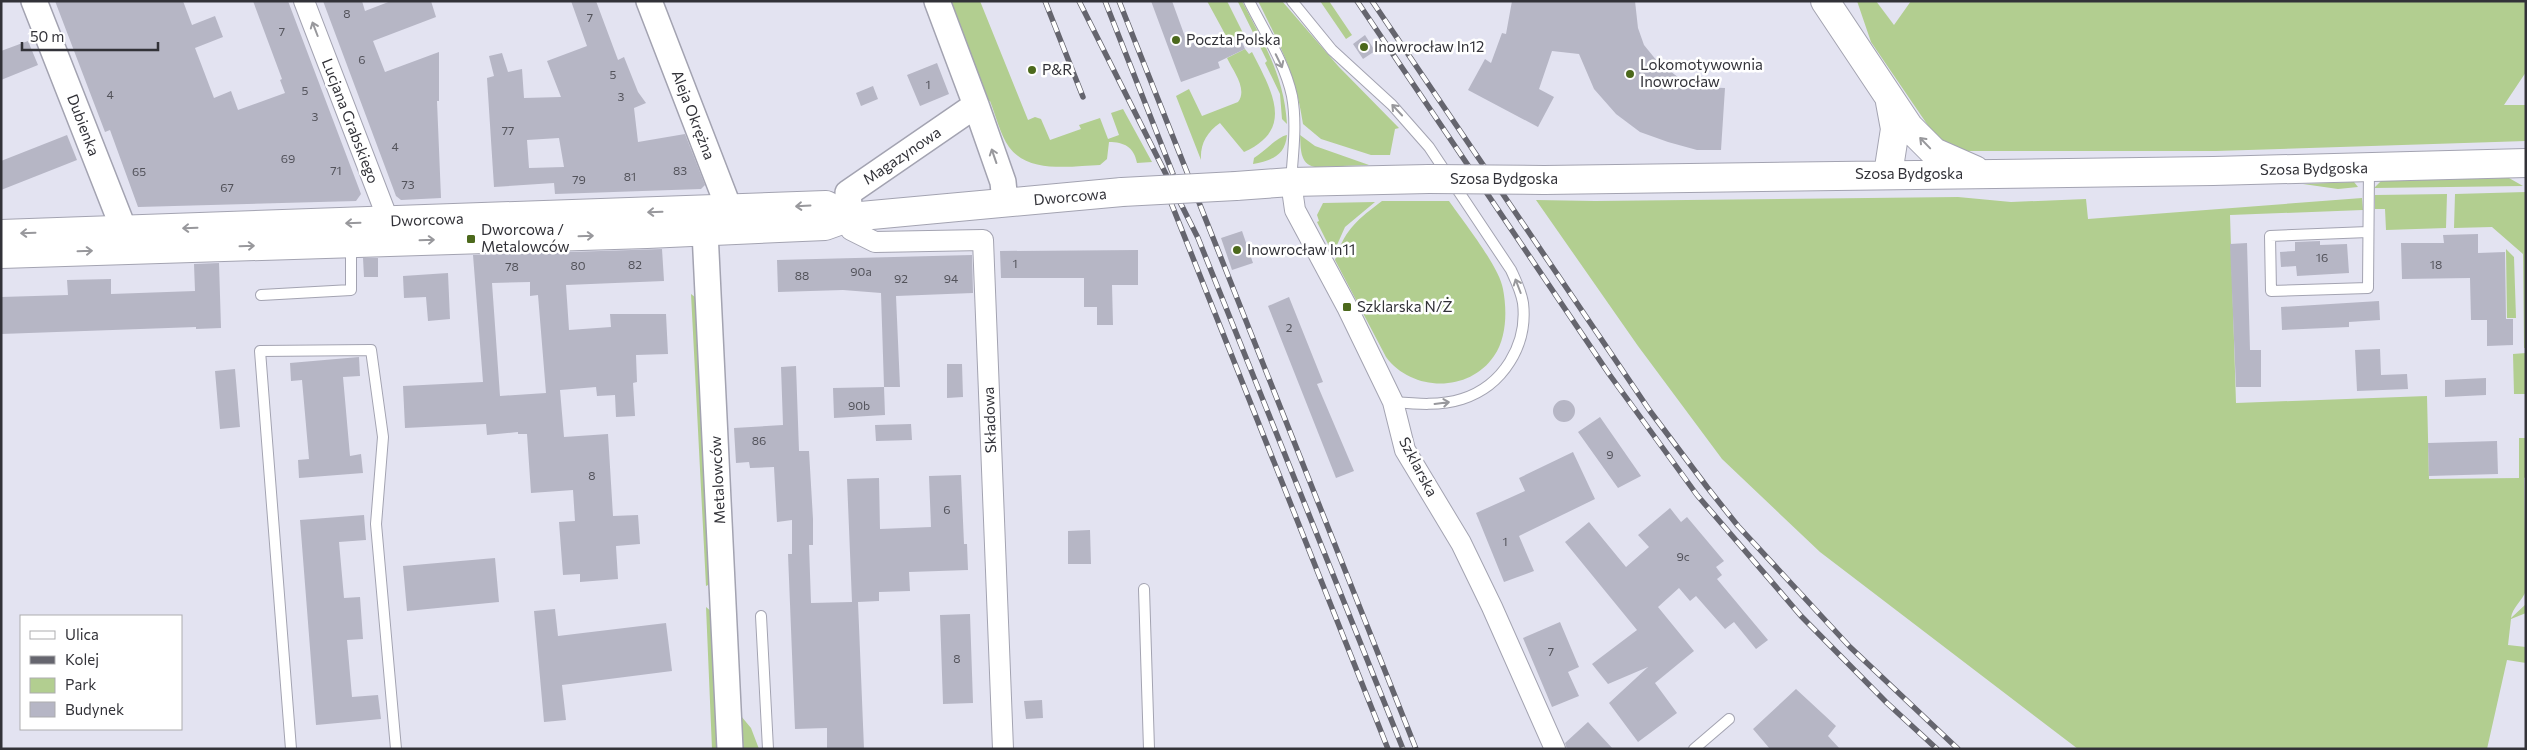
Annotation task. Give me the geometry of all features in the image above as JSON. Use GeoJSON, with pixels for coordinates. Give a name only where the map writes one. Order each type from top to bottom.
{"type":"FeatureCollection","features":[{"type":"Feature","properties":{"kind":"main road"},"geometry":{"type":"LineString","coordinates":[[1825,1],[1909,127],[1934,152],[1983,174]]}},
{"type":"Feature","properties":{"kind":"main road"},"geometry":{"type":"LineString","coordinates":[[1888,174],[1895,130],[1890,100]]}},
{"type":"Feature","properties":{"kind":"main road","name":"Szosa Bydgoska"},"geometry":{"type":"LineString","coordinates":[[1291,182],[1983,174],[2526,163]]}},
{"type":"Feature","properties":{"kind":"main road","name":"Dworcowa"},"geometry":{"type":"LineString","coordinates":[[1,254],[124,240],[716,221],[826,205],[850,216],[1122,192],[1291,182]]}},
{"type":"Feature","properties":{"kind":"main road","name":"Dworcowa"},"geometry":{"type":"LineString","coordinates":[[1,234],[124,240],[351,243],[389,232]]}},
{"type":"Feature","properties":{"kind":"street","name":"Dubienka"},"geometry":{"type":"LineString","coordinates":[[34,1],[124,240]]}},
{"type":"Feature","properties":{"kind":"street","name":"Lucjana Grabskiego"},"geometry":{"type":"LineString","coordinates":[[304,1],[389,232]]}},
{"type":"Feature","properties":{"kind":"street","name":"Aleja Okrężna"},"geometry":{"type":"LineString","coordinates":[[650,1],[725,196],[716,221]]}},
{"type":"Feature","properties":{"kind":"street"},"geometry":{"type":"LineString","coordinates":[[937,1],[1003,182],[1005,203]]}},
{"type":"Feature","properties":{"kind":"street","name":"Magazynowa"},"geometry":{"type":"LineString","coordinates":[[850,216],[848,193],[976,105]]}},
{"type":"Feature","properties":{"kind":"street","name":"Szklarska"},"geometry":{"type":"LineString","coordinates":[[1291,182],[1295,210],[1347,307],[1393,402],[1405,450],[1461,544],[1492,607],[1555,749]]}},
{"type":"Feature","properties":{"kind":"street","name":"Składowa"},"geometry":{"type":"LineString","coordinates":[[850,216],[851,230],[875,242],[984,240],[1003,749]]}},
{"type":"Feature","properties":{"kind":"street","name":"Metalowców"},"geometry":{"type":"LineString","coordinates":[[716,221],[730,749]]}},
{"type":"Feature","properties":{"kind":"lane"},"geometry":{"type":"LineString","coordinates":[[1249,1],[1282,66],[1291,95],[1294,129],[1291,182]]}},
{"type":"Feature","properties":{"kind":"lane"},"geometry":{"type":"LineString","coordinates":[[1292,1],[1332,50],[1392,105],[1429,147],[1511,270],[1521,296],[1522,321],[1518,345],[1507,368],[1493,382],[1479,392],[1445,403],[1393,402]]}},
{"type":"Feature","properties":{"kind":"lane"},"geometry":{"type":"LineString","coordinates":[[2368,232],[2270,236],[2271,292],[2368,288],[2369,167]]}},
{"type":"Feature","properties":{"kind":"lane"},"geometry":{"type":"LineString","coordinates":[[261,295],[351,290],[351,243]]}},
{"type":"Feature","properties":{"kind":"lane"},"geometry":{"type":"LineString","coordinates":[[291,749],[260,351],[371,350],[383,437],[376,524],[396,749]]}},
{"type":"Feature","properties":{"kind":"lane"},"geometry":{"type":"LineString","coordinates":[[1144,589],[1149,749]]}},
{"type":"Feature","properties":{"kind":"lane"},"geometry":{"type":"LineString","coordinates":[[761,616],[768,749]]}},
{"type":"Feature","properties":{"kind":"lane"},"geometry":{"type":"LineString","coordinates":[[1694,749],[1730,719]]}},
{"type":"Feature","properties":{"kind":"green space"},"geometry":{"type":"Polygon","coordinates":[[[950,1],[980,1],[1028,120],[1035,117],[1041,119],[1050,140],[1081,129],[1079,125],[1100,118],[1108,139],[1119,135],[1111,113],[1123,109],[1152,162],[1137,163],[1128,146],[1114,142],[1109,142],[1107,159],[1100,165],[1064,167],[1039,165],[1018,156],[1006,142],[990,101],[987,102],[950,1]]]}},
{"type":"Feature","properties":{"kind":"green space"},"geometry":{"type":"Polygon","coordinates":[[[1207,1],[1227,1],[1243,33],[1240,37],[1238,35],[1220,44],[1225,34],[1207,1]]]}},
{"type":"Feature","properties":{"kind":"green space"},"geometry":{"type":"Polygon","coordinates":[[[1235,1],[1242,1],[1272,60],[1282,90],[1287,124],[1282,119],[1280,94],[1265,63],[1267,61],[1238,2],[1235,1]]]}},
{"type":"Feature","properties":{"kind":"green space"},"geometry":{"type":"Polygon","coordinates":[[[1258,1],[1282,1],[1339,67],[1399,128],[1395,129],[1390,155],[1371,155],[1321,139],[1303,124],[1291,75],[1280,46],[1258,1]]]}},
{"type":"Feature","properties":{"kind":"green space"},"geometry":{"type":"Polygon","coordinates":[[[1320,1],[1329,1],[1352,35],[1346,39],[1320,1]]]}},
{"type":"Feature","properties":{"kind":"green space"},"geometry":{"type":"Polygon","coordinates":[[[1857,1],[1876,1],[1894,25],[1911,1],[2526,1],[2526,72],[2504,105],[2526,105],[2526,141],[2216,151],[1963,151],[1937,137],[1929,127],[1871,42],[1857,1]]]}},
{"type":"Feature","properties":{"kind":"green space"},"geometry":{"type":"Polygon","coordinates":[[[1245,49],[1249,54],[1252,52],[1272,94],[1275,108],[1270,132],[1260,143],[1244,152],[1220,123],[1211,130],[1205,139],[1201,160],[1176,96],[1189,89],[1202,116],[1238,102],[1241,97],[1240,86],[1227,58],[1245,49]]]}},
{"type":"Feature","properties":{"kind":"green space"},"geometry":{"type":"Polygon","coordinates":[[[1287,135],[1284,148],[1276,156],[1272,159],[1253,164],[1254,158],[1287,135]]]}},
{"type":"Feature","properties":{"kind":"green space"},"geometry":{"type":"Polygon","coordinates":[[[1300,135],[1315,146],[1369,165],[1315,167],[1310,165],[1303,159],[1300,135]]]}},
{"type":"Feature","properties":{"kind":"green space"},"geometry":{"type":"Polygon","coordinates":[[[2509,178],[2523,186],[2374,188],[2381,181],[2509,178]]]}},
{"type":"Feature","properties":{"kind":"green space"},"geometry":{"type":"Polygon","coordinates":[[[2354,182],[2358,187],[2338,189],[2303,184],[2354,182]]]}},
{"type":"Feature","properties":{"kind":"green space"},"geometry":{"type":"Polygon","coordinates":[[[2526,192],[2526,348],[2524,348],[2523,254],[2492,227],[2454,228],[2455,194],[2526,192]]]}},
{"type":"Feature","properties":{"kind":"green space"},"geometry":{"type":"Polygon","coordinates":[[[2447,194],[2446,228],[2386,230],[2385,209],[2375,209],[2375,195],[2447,194]]]}},
{"type":"Feature","properties":{"kind":"green space"},"geometry":{"type":"Polygon","coordinates":[[[1958,197],[2011,202],[2086,199],[2088,219],[2362,198],[2363,210],[2230,215],[2236,403],[2427,396],[2429,479],[2519,478],[2519,438],[2526,438],[2526,477],[2524,478],[2526,591],[2513,611],[2511,618],[2526,604],[2526,613],[2511,619],[2508,645],[2526,647],[2526,663],[2507,660],[2487,749],[2078,749],[1820,552],[1722,459],[1638,346],[1536,200],[1958,197]]]}},
{"type":"Feature","properties":{"kind":"green space"},"geometry":{"type":"Polygon","coordinates":[[[1382,201],[1449,201],[1495,268],[1503,289],[1504,332],[1494,356],[1483,368],[1470,377],[1456,382],[1440,384],[1410,377],[1397,369],[1386,357],[1335,260],[1343,240],[1353,226],[1382,201]]]}},
{"type":"Feature","properties":{"kind":"green space"},"geometry":{"type":"Polygon","coordinates":[[[1375,202],[1345,227],[1333,254],[1317,222],[1319,221],[1317,215],[1323,203],[1375,202]]]}},
{"type":"Feature","properties":{"kind":"green space"},"geometry":{"type":"Polygon","coordinates":[[[2506,249],[2514,257],[2516,318],[2507,318],[2506,249]]]}},
{"type":"Feature","properties":{"kind":"green space"},"geometry":{"type":"Polygon","coordinates":[[[691,294],[699,300],[712,583],[706,586],[691,294]]]}},
{"type":"Feature","properties":{"kind":"green space"},"geometry":{"type":"Polygon","coordinates":[[[2526,353],[2526,394],[2514,394],[2513,354],[2526,353]]]}},
{"type":"Feature","properties":{"kind":"green space"},"geometry":{"type":"Polygon","coordinates":[[[706,607],[712,612],[719,749],[712,749],[706,607]]]}},
{"type":"Feature","properties":{"kind":"green space"},"geometry":{"type":"Polygon","coordinates":[[[741,716],[751,728],[759,749],[742,749],[741,716]]]}},
{"type":"Feature","properties":{"kind":"building"},"geometry":{"type":"Polygon","coordinates":[[[55,1],[183,1],[192,25],[215,16],[223,37],[195,48],[214,98],[231,91],[238,110],[285,93],[280,80],[282,79],[253,1],[288,1],[361,194],[356,201],[138,207],[110,130],[105,132],[55,1]]]}},
{"type":"Feature","properties":{"kind":"building"},"geometry":{"type":"Polygon","coordinates":[[[323,1],[362,1],[365,11],[391,1],[431,1],[436,17],[373,41],[385,72],[439,52],[439,101],[437,101],[441,198],[401,200],[396,196],[323,1]]]}},
{"type":"Feature","properties":{"kind":"building"},"geometry":{"type":"Polygon","coordinates":[[[571,1],[596,1],[618,60],[624,57],[638,92],[646,103],[634,108],[638,142],[685,134],[705,185],[701,189],[555,194],[554,183],[494,187],[487,78],[494,76],[489,56],[502,53],[508,72],[522,69],[524,98],[561,97],[547,61],[587,46],[571,1]],[[559,138],[527,140],[529,168],[564,167],[559,138]]]}},
{"type":"Feature","properties":{"kind":"building","name":"Poczta Polska"},"geometry":{"type":"Polygon","coordinates":[[[1151,1],[1172,1],[1188,45],[1209,37],[1212,47],[1239,35],[1245,49],[1218,62],[1220,68],[1181,82],[1151,1]]]}},
{"type":"Feature","properties":{"kind":"building","name":"Lokomotywownia Inowrocław"},"geometry":{"type":"Polygon","coordinates":[[[1512,1],[1635,1],[1638,28],[1644,45],[1657,61],[1683,81],[1700,87],[1725,88],[1721,150],[1697,150],[1640,132],[1616,114],[1594,89],[1579,54],[1552,51],[1539,89],[1554,97],[1538,127],[1468,90],[1485,59],[1491,63],[1502,33],[1506,34],[1512,1]]]}},
{"type":"Feature","properties":{"kind":"building","name":"Inowrocław In12"},"geometry":{"type":"Polygon","coordinates":[[[1365,35],[1375,51],[1363,59],[1353,44],[1365,35]]]}},
{"type":"Feature","properties":{"kind":"building"},"geometry":{"type":"Polygon","coordinates":[[[28,41],[38,65],[1,80],[1,51],[28,41]]]}},
{"type":"Feature","properties":{"kind":"building"},"geometry":{"type":"Polygon","coordinates":[[[937,63],[949,94],[920,106],[907,75],[937,63]]]}},
{"type":"Feature","properties":{"kind":"building"},"geometry":{"type":"Polygon","coordinates":[[[873,86],[878,99],[861,106],[856,93],[873,86]]]}},
{"type":"Feature","properties":{"kind":"building"},"geometry":{"type":"Polygon","coordinates":[[[67,135],[77,160],[1,190],[1,161],[67,135]]]}},
{"type":"Feature","properties":{"kind":"building","name":"Inowrocław In11"},"geometry":{"type":"Polygon","coordinates":[[[1242,231],[1253,263],[1232,270],[1221,238],[1242,231]]]}},
{"type":"Feature","properties":{"kind":"building"},"geometry":{"type":"Polygon","coordinates":[[[2478,234],[2478,253],[2505,252],[2506,319],[2513,319],[2513,345],[2487,346],[2487,320],[2471,320],[2470,278],[2402,279],[2401,243],[2444,243],[2443,235],[2478,234]]]}},
{"type":"Feature","properties":{"kind":"building"},"geometry":{"type":"Polygon","coordinates":[[[2320,241],[2320,245],[2347,244],[2349,273],[2297,276],[2296,266],[2281,267],[2280,252],[2295,251],[2295,242],[2320,241]]]}},
{"type":"Feature","properties":{"kind":"building"},"geometry":{"type":"Polygon","coordinates":[[[2247,243],[2250,350],[2261,350],[2261,387],[2236,387],[2230,244],[2247,243]]]}},
{"type":"Feature","properties":{"kind":"building"},"geometry":{"type":"Polygon","coordinates":[[[662,249],[664,281],[566,285],[569,330],[611,327],[610,314],[666,314],[668,354],[636,355],[637,382],[633,383],[635,416],[616,417],[615,395],[597,396],[596,387],[560,390],[564,437],[608,434],[613,516],[638,515],[640,544],[616,546],[618,579],[580,582],[580,574],[563,575],[559,522],[575,521],[573,490],[531,493],[527,434],[518,434],[518,432],[487,435],[486,424],[405,428],[403,386],[483,382],[473,255],[662,249]],[[530,282],[492,283],[500,396],[546,393],[538,295],[530,296],[530,282]]]}},
{"type":"Feature","properties":{"kind":"building"},"geometry":{"type":"Polygon","coordinates":[[[1138,250],[1138,285],[1112,285],[1113,325],[1097,325],[1097,307],[1084,307],[1084,278],[1001,278],[1000,251],[1138,250]]]}},
{"type":"Feature","properties":{"kind":"building"},"geometry":{"type":"Polygon","coordinates":[[[972,255],[973,293],[896,296],[900,387],[884,387],[881,293],[843,290],[778,292],[777,260],[972,255]]]}},
{"type":"Feature","properties":{"kind":"building"},"geometry":{"type":"Polygon","coordinates":[[[363,258],[378,258],[378,277],[364,277],[363,258]]]}},
{"type":"Feature","properties":{"kind":"building"},"geometry":{"type":"Polygon","coordinates":[[[219,263],[221,328],[196,329],[196,327],[1,334],[1,297],[68,295],[67,280],[111,279],[111,294],[195,291],[194,264],[219,263]]]}},
{"type":"Feature","properties":{"kind":"building"},"geometry":{"type":"Polygon","coordinates":[[[448,273],[450,319],[428,321],[426,297],[404,298],[403,276],[448,273]]]}},
{"type":"Feature","properties":{"kind":"building"},"geometry":{"type":"Polygon","coordinates":[[[1289,297],[1323,382],[1317,384],[1354,471],[1336,478],[1268,306],[1289,297]]]}},
{"type":"Feature","properties":{"kind":"building"},"geometry":{"type":"Polygon","coordinates":[[[2379,301],[2380,320],[2349,322],[2349,327],[2282,330],[2281,307],[2379,301]]]}},
{"type":"Feature","properties":{"kind":"building"},"geometry":{"type":"Polygon","coordinates":[[[2380,349],[2381,375],[2407,374],[2408,389],[2357,391],[2355,350],[2380,349]]]}},
{"type":"Feature","properties":{"kind":"building"},"geometry":{"type":"Polygon","coordinates":[[[359,357],[360,376],[343,377],[350,456],[361,454],[363,473],[299,478],[298,460],[309,459],[302,380],[291,381],[290,363],[359,357]]]}},
{"type":"Feature","properties":{"kind":"building"},"geometry":{"type":"Polygon","coordinates":[[[947,364],[962,364],[963,397],[947,398],[947,364]]]}},
{"type":"Feature","properties":{"kind":"building"},"geometry":{"type":"Polygon","coordinates":[[[796,366],[799,451],[809,451],[813,519],[813,545],[809,545],[811,603],[852,602],[847,479],[879,478],[880,529],[931,527],[929,476],[961,475],[964,544],[967,544],[968,570],[909,572],[910,591],[879,592],[879,601],[858,602],[864,749],[827,749],[827,728],[795,729],[788,554],[792,554],[792,520],[777,522],[774,467],[750,468],[749,462],[736,463],[734,428],[783,425],[781,367],[796,366]]]}},
{"type":"Feature","properties":{"kind":"building"},"geometry":{"type":"Polygon","coordinates":[[[235,369],[240,427],[220,429],[215,371],[235,369]]]}},
{"type":"Feature","properties":{"kind":"building"},"geometry":{"type":"Polygon","coordinates":[[[2486,378],[2486,395],[2445,397],[2445,380],[2486,378]]]}},
{"type":"Feature","properties":{"kind":"building"},"geometry":{"type":"Polygon","coordinates":[[[884,387],[885,415],[834,418],[833,388],[884,387]]]}},
{"type":"Feature","properties":{"kind":"building"},"geometry":{"type":"Polygon","coordinates":[[[1564,400],[1574,407],[1575,411],[1568,421],[1564,422],[1554,415],[1553,411],[1560,401],[1564,400]]]}},
{"type":"Feature","properties":{"kind":"building"},"geometry":{"type":"Polygon","coordinates":[[[1600,417],[1641,476],[1618,488],[1578,432],[1600,417]]]}},
{"type":"Feature","properties":{"kind":"building"},"geometry":{"type":"Polygon","coordinates":[[[911,424],[912,440],[876,441],[875,425],[911,424]]]}},
{"type":"Feature","properties":{"kind":"building"},"geometry":{"type":"Polygon","coordinates":[[[2497,441],[2498,474],[2429,476],[2428,443],[2497,441]]]}},
{"type":"Feature","properties":{"kind":"building"},"geometry":{"type":"Polygon","coordinates":[[[1573,452],[1595,499],[1519,536],[1534,571],[1504,582],[1476,513],[1525,491],[1519,478],[1573,452]]]}},
{"type":"Feature","properties":{"kind":"building"},"geometry":{"type":"Polygon","coordinates":[[[1670,508],[1681,522],[1687,517],[1724,561],[1716,567],[1722,575],[1717,579],[1768,640],[1756,649],[1734,622],[1725,629],[1696,596],[1690,601],[1679,588],[1658,607],[1694,651],[1655,683],[1677,713],[1638,742],[1609,703],[1648,667],[1608,684],[1592,664],[1637,630],[1565,542],[1589,522],[1626,567],[1649,547],[1638,535],[1670,508]]]}},
{"type":"Feature","properties":{"kind":"building"},"geometry":{"type":"Polygon","coordinates":[[[364,515],[366,540],[339,542],[344,598],[360,597],[363,639],[347,640],[352,697],[378,695],[381,719],[316,725],[300,520],[364,515]]]}},
{"type":"Feature","properties":{"kind":"building"},"geometry":{"type":"Polygon","coordinates":[[[1090,530],[1091,564],[1068,564],[1068,531],[1090,530]]]}},
{"type":"Feature","properties":{"kind":"building"},"geometry":{"type":"Polygon","coordinates":[[[495,558],[499,602],[407,611],[403,566],[495,558]]]}},
{"type":"Feature","properties":{"kind":"building"},"geometry":{"type":"Polygon","coordinates":[[[555,609],[558,636],[666,623],[672,671],[562,685],[566,720],[544,722],[534,611],[555,609]]]}},
{"type":"Feature","properties":{"kind":"building"},"geometry":{"type":"Polygon","coordinates":[[[970,614],[973,703],[943,704],[940,615],[970,614]]]}},
{"type":"Feature","properties":{"kind":"building"},"geometry":{"type":"Polygon","coordinates":[[[1560,622],[1579,667],[1568,672],[1579,696],[1552,707],[1523,638],[1560,622]]]}},
{"type":"Feature","properties":{"kind":"building"},"geometry":{"type":"Polygon","coordinates":[[[1796,689],[1836,726],[1828,736],[1840,749],[1770,749],[1753,729],[1796,689]]]}},
{"type":"Feature","properties":{"kind":"building"},"geometry":{"type":"Polygon","coordinates":[[[1042,700],[1043,718],[1026,719],[1024,701],[1042,700]]]}},
{"type":"Feature","properties":{"kind":"building"},"geometry":{"type":"Polygon","coordinates":[[[1588,722],[1613,749],[1567,749],[1565,743],[1588,722]]]}},
{"type":"Feature","properties":{"kind":"railway"},"geometry":{"type":"LineString","coordinates":[[1045,1],[1083,97]]}},
{"type":"Feature","properties":{"kind":"railway"},"geometry":{"type":"LineString","coordinates":[[1079,1],[1198,238],[1403,749]]}},
{"type":"Feature","properties":{"kind":"railway"},"geometry":{"type":"LineString","coordinates":[[1105,1],[1173,174]]}},
{"type":"Feature","properties":{"kind":"railway"},"geometry":{"type":"LineString","coordinates":[[1119,1],[1416,749]]}},
{"type":"Feature","properties":{"kind":"railway"},"geometry":{"type":"LineString","coordinates":[[1357,1],[1609,374],[1697,495],[1801,616],[1887,703],[1937,749]]}},
{"type":"Feature","properties":{"kind":"railway"},"geometry":{"type":"LineString","coordinates":[[1372,1],[1650,411],[1707,487],[1738,526],[1850,647],[1958,749]]}},
{"type":"Feature","properties":{"kind":"railway"},"geometry":{"type":"LineString","coordinates":[[1162,180],[1388,749]]}},
{"type":"Feature","properties":{"kind":"place","name":"Poczta Polska"},"geometry":{"type":"Point","coordinates":[1176,40]}},
{"type":"Feature","properties":{"kind":"place","name":"Inowrocław In12"},"geometry":{"type":"Point","coordinates":[1364,47]}},
{"type":"Feature","properties":{"kind":"place","name":"P&R"},"geometry":{"type":"Point","coordinates":[1032,70]}},
{"type":"Feature","properties":{"kind":"place","name":"Lokomotywownia Inowrocław"},"geometry":{"type":"Point","coordinates":[1630,74]}},
{"type":"Feature","properties":{"kind":"place","name":"Dworcowa / Metalowców"},"geometry":{"type":"Point","coordinates":[471,239]}},
{"type":"Feature","properties":{"kind":"place","name":"Inowrocław In11"},"geometry":{"type":"Point","coordinates":[1237,250]}},
{"type":"Feature","properties":{"kind":"place","name":"Szklarska N/Ż"},"geometry":{"type":"Point","coordinates":[1347,307]}}]}
